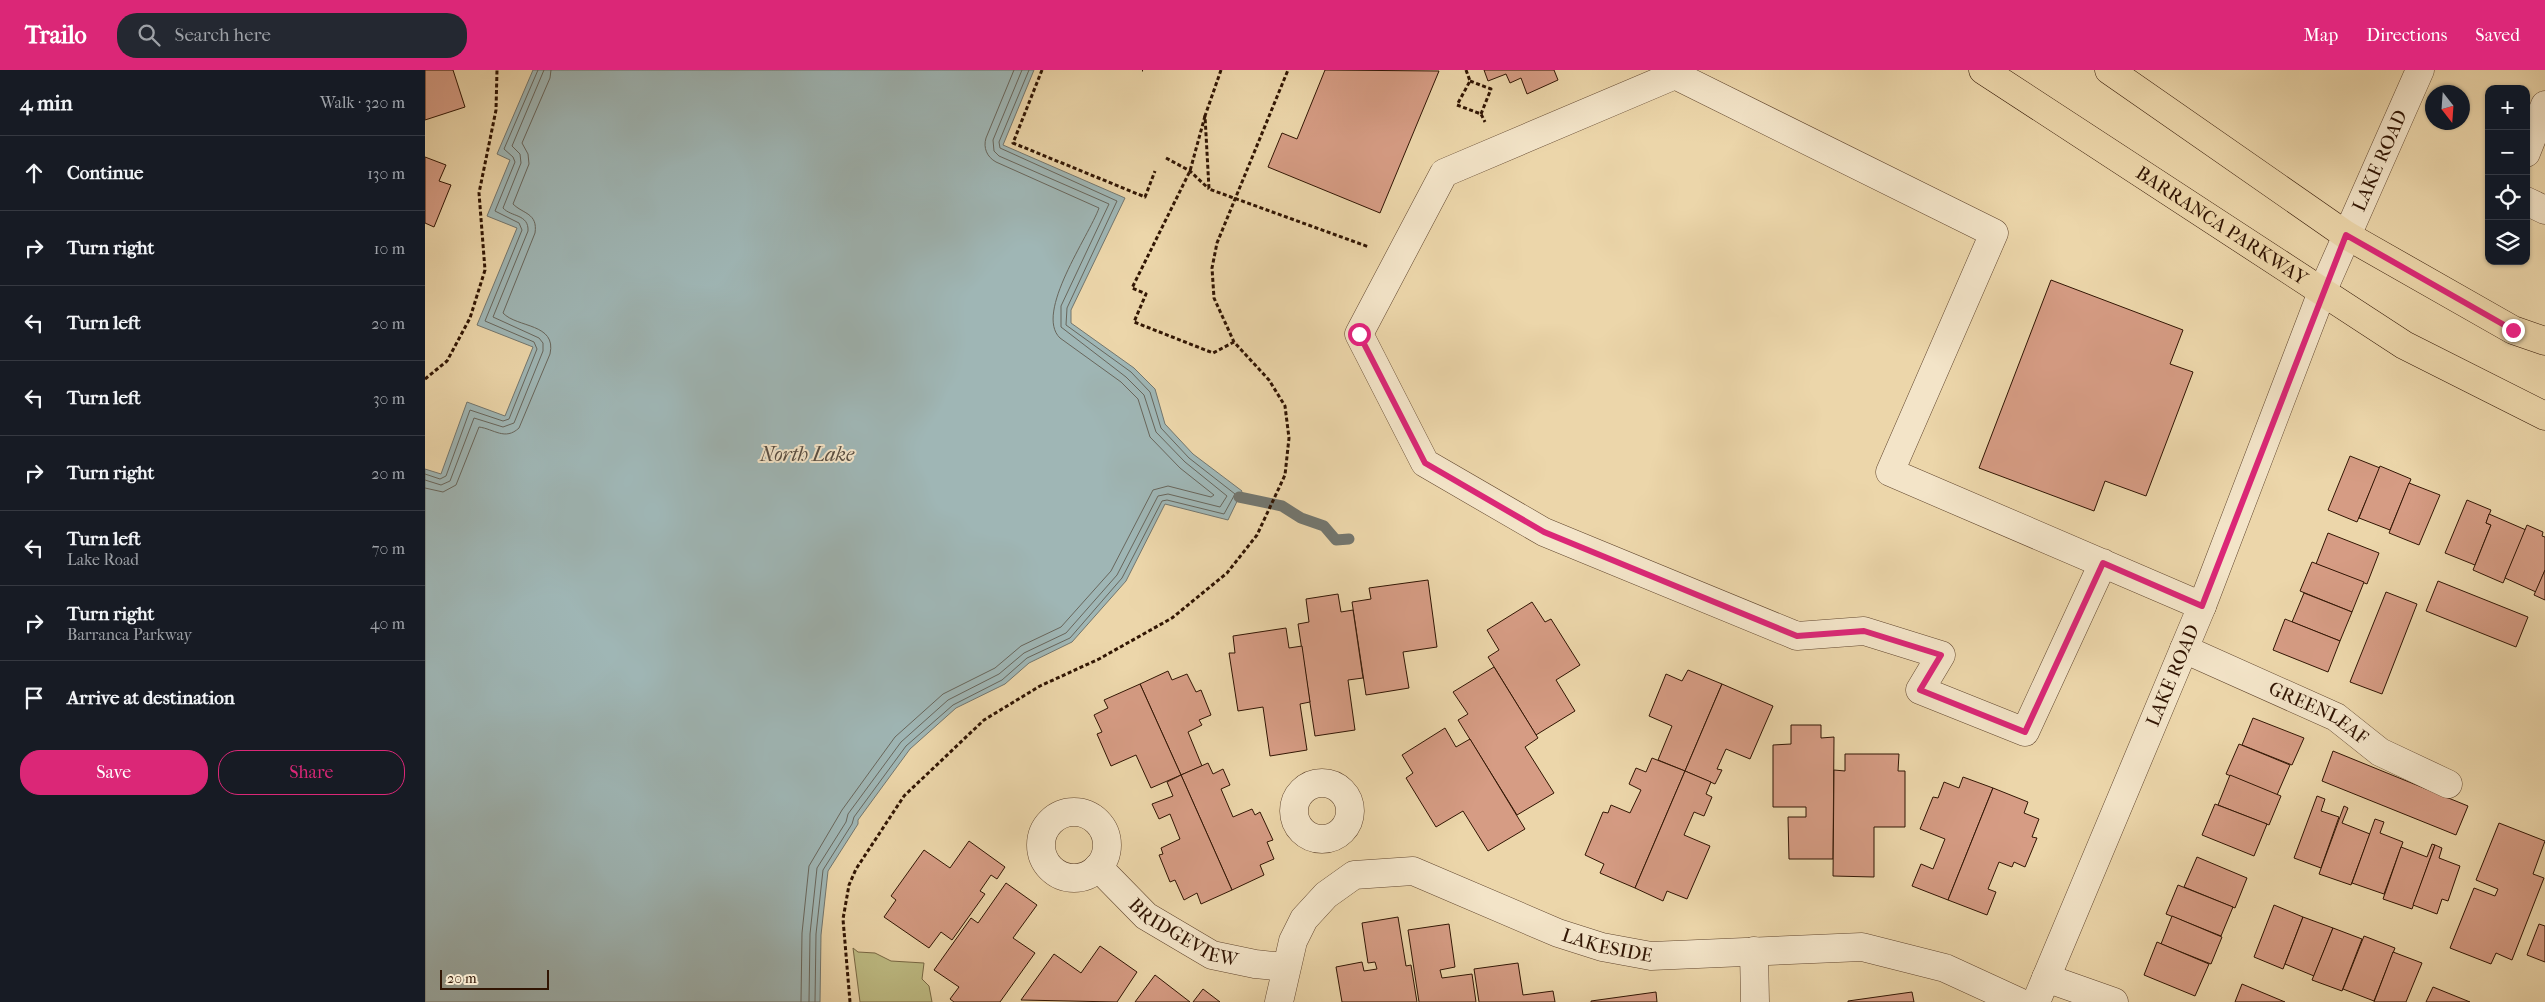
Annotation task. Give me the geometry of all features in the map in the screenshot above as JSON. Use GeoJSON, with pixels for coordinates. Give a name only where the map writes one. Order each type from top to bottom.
{"type":"FeatureCollection","features":[{"type":"Feature","properties":{"kind":"main road","name":"BARRANCA PARKWAY"},"geometry":{"type":"LineString","coordinates":[[1983,70],[2404,344],[2545,416]]}},
{"type":"Feature","properties":{"kind":"main road"},"geometry":{"type":"LineString","coordinates":[[2109,70],[2346,235],[2513,330],[2545,341]]}},
{"type":"Feature","properties":{"kind":"street","name":"LAKE ROAD"},"geometry":{"type":"LineString","coordinates":[[2041,990],[2202,606],[2322,292],[2420,70]]}},
{"type":"Feature","properties":{"kind":"street"},"geometry":{"type":"LineString","coordinates":[[2103,563],[2025,732],[1920,690],[1941,655],[1864,631],[1797,636],[1544,532],[1425,463],[1359,334],[1444,173],[1677,72],[1994,233],[1890,472],[2103,563],[2202,606]]}},
{"type":"Feature","properties":{"kind":"street"},"geometry":{"type":"LineString","coordinates":[[2530,143],[2545,105]]}},
{"type":"Feature","properties":{"kind":"street"},"geometry":{"type":"LineString","coordinates":[[2530,202],[2545,210]]}},
{"type":"Feature","properties":{"kind":"street","name":"GREENLEAF"},"geometry":{"type":"LineString","coordinates":[[2184,649],[2336,717],[2380,752],[2448,784]]}},
{"type":"Feature","properties":{"kind":"street"},"geometry":{"type":"LineString","coordinates":[[1279,1002],[1285,967],[1293,941],[1304,919],[1326,895],[1354,875],[1333,837]]}},
{"type":"Feature","properties":{"kind":"street","name":"BRIDGEVIEW"},"geometry":{"type":"LineString","coordinates":[[1098,867],[1147,916],[1212,955],[1255,964],[1285,967]]}},
{"type":"Feature","properties":{"kind":"street","name":"LAKESIDE"},"geometry":{"type":"LineString","coordinates":[[1354,875],[1413,871],[1558,933],[1602,947],[1651,956],[1862,947],[1945,968],[2019,1002]]}},
{"type":"Feature","properties":{"kind":"street"},"geometry":{"type":"LineString","coordinates":[[1754,951],[1755,1002]]}},
{"type":"Feature","properties":{"kind":"street"},"geometry":{"type":"LineString","coordinates":[[2041,990],[2114,1002]]}},
{"type":"Feature","properties":{"kind":"path"},"geometry":{"type":"LineString","coordinates":[[425,379],[447,361],[470,318],[485,270],[479,193],[496,110],[497,70]]}},
{"type":"Feature","properties":{"kind":"path"},"geometry":{"type":"LineString","coordinates":[[1042,70],[1037,89],[1013,143],[1145,197],[1155,171]]}},
{"type":"Feature","properties":{"kind":"path"},"geometry":{"type":"LineString","coordinates":[[1221,70],[1189,171],[1132,288],[1146,294],[1134,322],[1213,353],[1234,342]]}},
{"type":"Feature","properties":{"kind":"path"},"geometry":{"type":"LineString","coordinates":[[850,1002],[843,918],[849,885],[855,869],[903,796],[984,720],[1040,686],[1099,660],[1172,618],[1227,573],[1257,535],[1285,475],[1289,438],[1285,406],[1269,380],[1234,342],[1214,298],[1212,268],[1217,243],[1287,70]]}},
{"type":"Feature","properties":{"kind":"path"},"geometry":{"type":"LineString","coordinates":[[1466,70],[1470,81],[1457,105],[1481,114],[1497,150]]}},
{"type":"Feature","properties":{"kind":"path"},"geometry":{"type":"LineString","coordinates":[[1470,81],[1491,89],[1481,114]]}},
{"type":"Feature","properties":{"kind":"path"},"geometry":{"type":"LineString","coordinates":[[1205,116],[1209,189]]}},
{"type":"Feature","properties":{"kind":"path"},"geometry":{"type":"LineString","coordinates":[[1165,158],[1189,171],[1209,189],[1399,258]]}},
{"type":"Feature","properties":{"kind":"shaded area"},"geometry":{"type":"Polygon","coordinates":[[[853,948],[858,952],[875,953],[891,961],[924,963],[922,979],[929,986],[932,1002],[860,1002],[853,948]]]}},
{"type":"Feature","properties":{"kind":"water","name":"North Lake"},"geometry":{"type":"Polygon","coordinates":[[[533,70],[1034,70],[1003,145],[1125,198],[1071,310],[1071,323],[1134,368],[1155,389],[1165,424],[1193,454],[1242,491],[1228,520],[1165,504],[1126,581],[1072,642],[1029,663],[1005,684],[956,708],[910,749],[858,820],[858,824],[828,871],[821,935],[820,1002],[425,1002],[425,469],[441,474],[467,402],[505,416],[533,347],[477,325],[517,228],[487,216],[510,160],[497,154],[533,70]]]}},
{"type":"Feature","properties":{"kind":"building"},"geometry":{"type":"Polygon","coordinates":[[[425,70],[453,70],[465,107],[425,120],[425,70]]]}},
{"type":"Feature","properties":{"kind":"building"},"geometry":{"type":"Polygon","coordinates":[[[1325,70],[1439,71],[1380,213],[1268,167],[1282,133],[1297,139],[1325,70]]]}},
{"type":"Feature","properties":{"kind":"building"},"geometry":{"type":"Polygon","coordinates":[[[1484,70],[1554,70],[1558,80],[1527,94],[1521,78],[1510,83],[1506,74],[1488,81],[1484,70]]]}},
{"type":"Feature","properties":{"kind":"building"},"geometry":{"type":"Polygon","coordinates":[[[425,157],[446,165],[439,181],[451,185],[434,227],[425,223],[425,157]]]}},
{"type":"Feature","properties":{"kind":"building"},"geometry":{"type":"Polygon","coordinates":[[[2051,280],[2183,330],[2170,364],[2193,372],[2146,496],[2105,481],[2094,511],[1979,468],[2051,280]]]}},
{"type":"Feature","properties":{"kind":"building"},"geometry":{"type":"Polygon","coordinates":[[[2350,456],[2380,468],[2357,522],[2328,510],[2350,456]]]}},
{"type":"Feature","properties":{"kind":"building"},"geometry":{"type":"Polygon","coordinates":[[[2380,466],[2411,479],[2390,530],[2359,518],[2380,466]]]}},
{"type":"Feature","properties":{"kind":"building"},"geometry":{"type":"Polygon","coordinates":[[[2409,483],[2440,495],[2419,545],[2389,533],[2409,483]]]}},
{"type":"Feature","properties":{"kind":"building"},"geometry":{"type":"Polygon","coordinates":[[[2467,500],[2491,510],[2486,523],[2491,525],[2475,565],[2445,553],[2467,500]]]}},
{"type":"Feature","properties":{"kind":"building"},"geometry":{"type":"Polygon","coordinates":[[[2489,514],[2526,530],[2503,583],[2473,570],[2491,525],[2486,523],[2489,514]]]}},
{"type":"Feature","properties":{"kind":"building"},"geometry":{"type":"Polygon","coordinates":[[[2527,525],[2543,532],[2542,536],[2545,537],[2545,570],[2536,592],[2505,578],[2527,525]]]}},
{"type":"Feature","properties":{"kind":"building"},"geometry":{"type":"Polygon","coordinates":[[[2328,533],[2379,553],[2367,584],[2316,564],[2328,533]]]}},
{"type":"Feature","properties":{"kind":"building"},"geometry":{"type":"Polygon","coordinates":[[[2312,562],[2364,582],[2352,612],[2300,591],[2312,562]]]}},
{"type":"Feature","properties":{"kind":"building"},"geometry":{"type":"Polygon","coordinates":[[[2545,570],[2545,600],[2534,595],[2545,570]]]}},
{"type":"Feature","properties":{"kind":"building"},"geometry":{"type":"Polygon","coordinates":[[[1428,580],[1437,647],[1403,652],[1409,688],[1366,695],[1352,602],[1371,599],[1369,588],[1428,580]]]}},
{"type":"Feature","properties":{"kind":"building"},"geometry":{"type":"Polygon","coordinates":[[[2438,581],[2528,617],[2516,647],[2426,611],[2438,581]]]}},
{"type":"Feature","properties":{"kind":"building"},"geometry":{"type":"Polygon","coordinates":[[[2386,592],[2417,604],[2382,694],[2350,682],[2386,592]]]}},
{"type":"Feature","properties":{"kind":"building"},"geometry":{"type":"Polygon","coordinates":[[[2304,593],[2352,612],[2340,641],[2292,622],[2304,593]]]}},
{"type":"Feature","properties":{"kind":"building"},"geometry":{"type":"Polygon","coordinates":[[[1338,594],[1341,612],[1353,610],[1363,678],[1348,680],[1355,730],[1315,736],[1298,624],[1309,622],[1306,599],[1338,594]]]}},
{"type":"Feature","properties":{"kind":"building"},"geometry":{"type":"Polygon","coordinates":[[[1532,602],[1545,622],[1551,619],[1580,665],[1556,680],[1575,711],[1536,735],[1488,657],[1499,650],[1487,630],[1532,602]]]}},
{"type":"Feature","properties":{"kind":"building"},"geometry":{"type":"Polygon","coordinates":[[[2285,619],[2340,641],[2328,672],[2273,650],[2285,619]]]}},
{"type":"Feature","properties":{"kind":"building"},"geometry":{"type":"Polygon","coordinates":[[[1286,628],[1289,648],[1302,646],[1310,702],[1300,704],[1307,750],[1270,756],[1263,707],[1238,711],[1229,653],[1235,653],[1233,636],[1286,628]]]}},
{"type":"Feature","properties":{"kind":"building"},"geometry":{"type":"Polygon","coordinates":[[[1494,667],[1538,738],[1525,747],[1554,793],[1517,815],[1458,720],[1468,714],[1453,692],[1494,667]]]}},
{"type":"Feature","properties":{"kind":"building"},"geometry":{"type":"Polygon","coordinates":[[[1688,670],[1722,684],[1685,771],[1658,760],[1672,726],[1649,716],[1666,674],[1682,681],[1688,670]]]}},
{"type":"Feature","properties":{"kind":"building"},"geometry":{"type":"Polygon","coordinates":[[[1168,671],[1172,680],[1187,674],[1196,692],[1201,690],[1211,715],[1199,720],[1202,725],[1188,732],[1202,766],[1181,775],[1140,684],[1168,671]]]}},
{"type":"Feature","properties":{"kind":"building"},"geometry":{"type":"Polygon","coordinates":[[[1140,684],[1181,775],[1151,788],[1136,755],[1111,766],[1097,734],[1102,732],[1094,715],[1108,708],[1104,700],[1140,684]]]}},
{"type":"Feature","properties":{"kind":"building"},"geometry":{"type":"Polygon","coordinates":[[[1722,684],[1773,706],[1750,759],[1726,749],[1717,769],[1722,770],[1715,784],[1685,771],[1722,684]]]}},
{"type":"Feature","properties":{"kind":"building"},"geometry":{"type":"Polygon","coordinates":[[[2253,718],[2304,738],[2292,765],[2242,745],[2253,718]]]}},
{"type":"Feature","properties":{"kind":"building"},"geometry":{"type":"Polygon","coordinates":[[[1791,725],[1821,725],[1821,738],[1834,737],[1833,859],[1789,859],[1788,817],[1806,817],[1806,807],[1773,807],[1773,745],[1791,744],[1791,725]]]}},
{"type":"Feature","properties":{"kind":"building"},"geometry":{"type":"Polygon","coordinates":[[[1445,728],[1456,747],[1470,739],[1525,829],[1488,851],[1463,811],[1436,827],[1406,778],[1413,773],[1402,755],[1445,728]]]}},
{"type":"Feature","properties":{"kind":"building"},"geometry":{"type":"Polygon","coordinates":[[[2239,744],[2290,765],[2277,795],[2226,774],[2239,744]]]}},
{"type":"Feature","properties":{"kind":"building"},"geometry":{"type":"Polygon","coordinates":[[[2333,751],[2468,806],[2456,835],[2322,781],[2333,751]]]}},
{"type":"Feature","properties":{"kind":"building"},"geometry":{"type":"Polygon","coordinates":[[[1845,754],[1899,754],[1898,771],[1905,771],[1905,827],[1874,827],[1874,877],[1833,876],[1834,770],[1845,771],[1845,754]]]}},
{"type":"Feature","properties":{"kind":"building"},"geometry":{"type":"Polygon","coordinates":[[[1652,758],[1685,771],[1635,888],[1600,873],[1604,864],[1585,855],[1603,812],[1608,813],[1611,805],[1630,813],[1641,790],[1629,784],[1636,768],[1646,772],[1652,758]]]}},
{"type":"Feature","properties":{"kind":"building"},"geometry":{"type":"Polygon","coordinates":[[[1208,763],[1213,774],[1223,769],[1230,785],[1221,789],[1233,817],[1252,809],[1255,815],[1260,812],[1273,840],[1267,842],[1274,859],[1260,865],[1264,875],[1232,890],[1181,775],[1208,763]]]}},
{"type":"Feature","properties":{"kind":"building"},"geometry":{"type":"Polygon","coordinates":[[[1685,771],[1711,782],[1706,794],[1712,797],[1704,816],[1694,812],[1684,835],[1710,846],[1687,899],[1667,891],[1663,901],[1635,888],[1685,771]]]}},
{"type":"Feature","properties":{"kind":"building"},"geometry":{"type":"Polygon","coordinates":[[[1181,775],[1232,890],[1201,904],[1197,893],[1184,900],[1175,880],[1170,882],[1159,855],[1163,854],[1161,848],[1180,839],[1170,814],[1159,819],[1152,804],[1173,796],[1167,782],[1181,775]]]}},
{"type":"Feature","properties":{"kind":"building"},"geometry":{"type":"Polygon","coordinates":[[[2230,775],[2281,796],[2269,825],[2218,805],[2230,775]]]}},
{"type":"Feature","properties":{"kind":"building"},"geometry":{"type":"Polygon","coordinates":[[[1963,777],[1993,788],[1948,900],[1912,886],[1921,864],[1933,869],[1945,839],[1920,829],[1933,797],[1938,798],[1944,782],[1959,788],[1963,777]]]}},
{"type":"Feature","properties":{"kind":"building"},"geometry":{"type":"Polygon","coordinates":[[[1993,788],[2028,802],[2024,813],[2039,819],[2032,837],[2037,838],[2025,867],[2014,862],[2012,867],[1999,862],[1988,889],[1996,892],[1987,915],[1948,900],[1993,788]]]}},
{"type":"Feature","properties":{"kind":"building"},"geometry":{"type":"Polygon","coordinates":[[[2317,796],[2325,799],[2321,811],[2339,817],[2321,868],[2294,858],[2317,796]]]}},
{"type":"Feature","properties":{"kind":"building"},"geometry":{"type":"Polygon","coordinates":[[[2215,804],[2267,824],[2254,856],[2202,835],[2215,804]]]}},
{"type":"Feature","properties":{"kind":"building"},"geometry":{"type":"Polygon","coordinates":[[[2344,806],[2348,808],[2342,823],[2370,834],[2351,885],[2319,874],[2344,806]]]}},
{"type":"Feature","properties":{"kind":"building"},"geometry":{"type":"Polygon","coordinates":[[[2375,819],[2384,822],[2380,833],[2403,842],[2384,894],[2352,883],[2375,819]]]}},
{"type":"Feature","properties":{"kind":"building"},"geometry":{"type":"Polygon","coordinates":[[[2499,823],[2545,841],[2533,874],[2544,878],[2512,960],[2496,953],[2491,964],[2450,948],[2474,888],[2495,896],[2498,889],[2476,880],[2499,823]]]}},
{"type":"Feature","properties":{"kind":"building"},"geometry":{"type":"Polygon","coordinates":[[[969,841],[1005,867],[997,879],[991,875],[980,891],[985,894],[952,940],[941,932],[929,948],[884,917],[896,900],[891,896],[924,850],[950,868],[969,841]]]}},
{"type":"Feature","properties":{"kind":"building"},"geometry":{"type":"Polygon","coordinates":[[[2432,844],[2435,845],[2412,909],[2383,899],[2401,847],[2427,857],[2432,844]]]}},
{"type":"Feature","properties":{"kind":"building"},"geometry":{"type":"Polygon","coordinates":[[[2435,845],[2442,848],[2439,858],[2460,866],[2448,901],[2442,899],[2437,914],[2413,905],[2435,845]]]}},
{"type":"Feature","properties":{"kind":"building"},"geometry":{"type":"Polygon","coordinates":[[[2197,857],[2247,878],[2235,908],[2184,887],[2197,857]]]}},
{"type":"Feature","properties":{"kind":"building"},"geometry":{"type":"Polygon","coordinates":[[[1006,883],[1037,905],[1013,938],[1035,953],[1000,1002],[954,1002],[950,999],[959,987],[934,970],[971,918],[978,923],[1006,883]]]}},
{"type":"Feature","properties":{"kind":"building"},"geometry":{"type":"Polygon","coordinates":[[[2178,885],[2233,907],[2221,936],[2166,914],[2178,885]]]}},
{"type":"Feature","properties":{"kind":"building"},"geometry":{"type":"Polygon","coordinates":[[[2274,905],[2303,917],[2283,969],[2254,957],[2274,905]]]}},
{"type":"Feature","properties":{"kind":"building"},"geometry":{"type":"Polygon","coordinates":[[[2172,916],[2222,937],[2211,964],[2161,944],[2172,916]]]}},
{"type":"Feature","properties":{"kind":"building"},"geometry":{"type":"Polygon","coordinates":[[[1398,917],[1406,966],[1411,965],[1417,1002],[1342,1002],[1336,967],[1362,962],[1364,971],[1377,969],[1375,962],[1368,963],[1362,923],[1398,917]]]}},
{"type":"Feature","properties":{"kind":"building"},"geometry":{"type":"Polygon","coordinates":[[[2303,917],[2333,928],[2314,976],[2285,964],[2303,917]]]}},
{"type":"Feature","properties":{"kind":"building"},"geometry":{"type":"Polygon","coordinates":[[[1449,924],[1455,967],[1440,970],[1442,978],[1472,974],[1476,1002],[1419,1002],[1408,930],[1449,924]]]}},
{"type":"Feature","properties":{"kind":"building"},"geometry":{"type":"Polygon","coordinates":[[[2539,924],[2545,926],[2545,962],[2527,955],[2539,924]]]}},
{"type":"Feature","properties":{"kind":"building"},"geometry":{"type":"Polygon","coordinates":[[[2333,928],[2362,939],[2342,991],[2312,980],[2333,928]]]}},
{"type":"Feature","properties":{"kind":"building"},"geometry":{"type":"Polygon","coordinates":[[[2364,936],[2395,948],[2374,1001],[2343,989],[2364,936]]]}},
{"type":"Feature","properties":{"kind":"building"},"geometry":{"type":"Polygon","coordinates":[[[2157,942],[2209,964],[2195,996],[2144,975],[2157,942]]]}},
{"type":"Feature","properties":{"kind":"building"},"geometry":{"type":"Polygon","coordinates":[[[1100,946],[1137,972],[1117,1002],[1021,1000],[1054,954],[1081,973],[1100,946]]]}},
{"type":"Feature","properties":{"kind":"building"},"geometry":{"type":"Polygon","coordinates":[[[2393,952],[2422,963],[2406,1002],[2374,1002],[2393,952]]]}},
{"type":"Feature","properties":{"kind":"building"},"geometry":{"type":"Polygon","coordinates":[[[1518,963],[1523,995],[1553,991],[1555,1002],[1479,1002],[1474,969],[1518,963]]]}},
{"type":"Feature","properties":{"kind":"building"},"geometry":{"type":"Polygon","coordinates":[[[1155,975],[1190,1002],[1135,1002],[1155,975]]]}},
{"type":"Feature","properties":{"kind":"building"},"geometry":{"type":"Polygon","coordinates":[[[2242,984],[2285,1002],[2235,1002],[2242,984]]]}},
{"type":"Feature","properties":{"kind":"building"},"geometry":{"type":"Polygon","coordinates":[[[2433,987],[2470,1002],[2426,1002],[2433,987]]]}},
{"type":"Feature","properties":{"kind":"building"},"geometry":{"type":"Polygon","coordinates":[[[1203,989],[1220,1002],[1193,1002],[1203,989]]]}},
{"type":"Feature","properties":{"kind":"building"},"geometry":{"type":"Polygon","coordinates":[[[1656,992],[1657,1002],[1591,1002],[1591,1001],[1656,992]]]}},
{"type":"Feature","properties":{"kind":"building"},"geometry":{"type":"Polygon","coordinates":[[[1912,992],[1914,1002],[1848,1002],[1848,1001],[1912,992]]]}},
{"type":"Feature","properties":{"kind":"waterway"},"geometry":{"type":"LineString","coordinates":[[1239,497],[1282,506],[1301,518],[1324,526],[1336,540],[1349,539]]}},
{"type":"Feature","properties":{"kind":"route"},"geometry":{"type":"LineString","coordinates":[[1359,334],[1425,463],[1544,532],[1797,636],[1864,631],[1941,655],[1920,690],[2025,732],[2103,563],[2202,606],[2322,292],[2346,235],[2513,330]]}}]}
